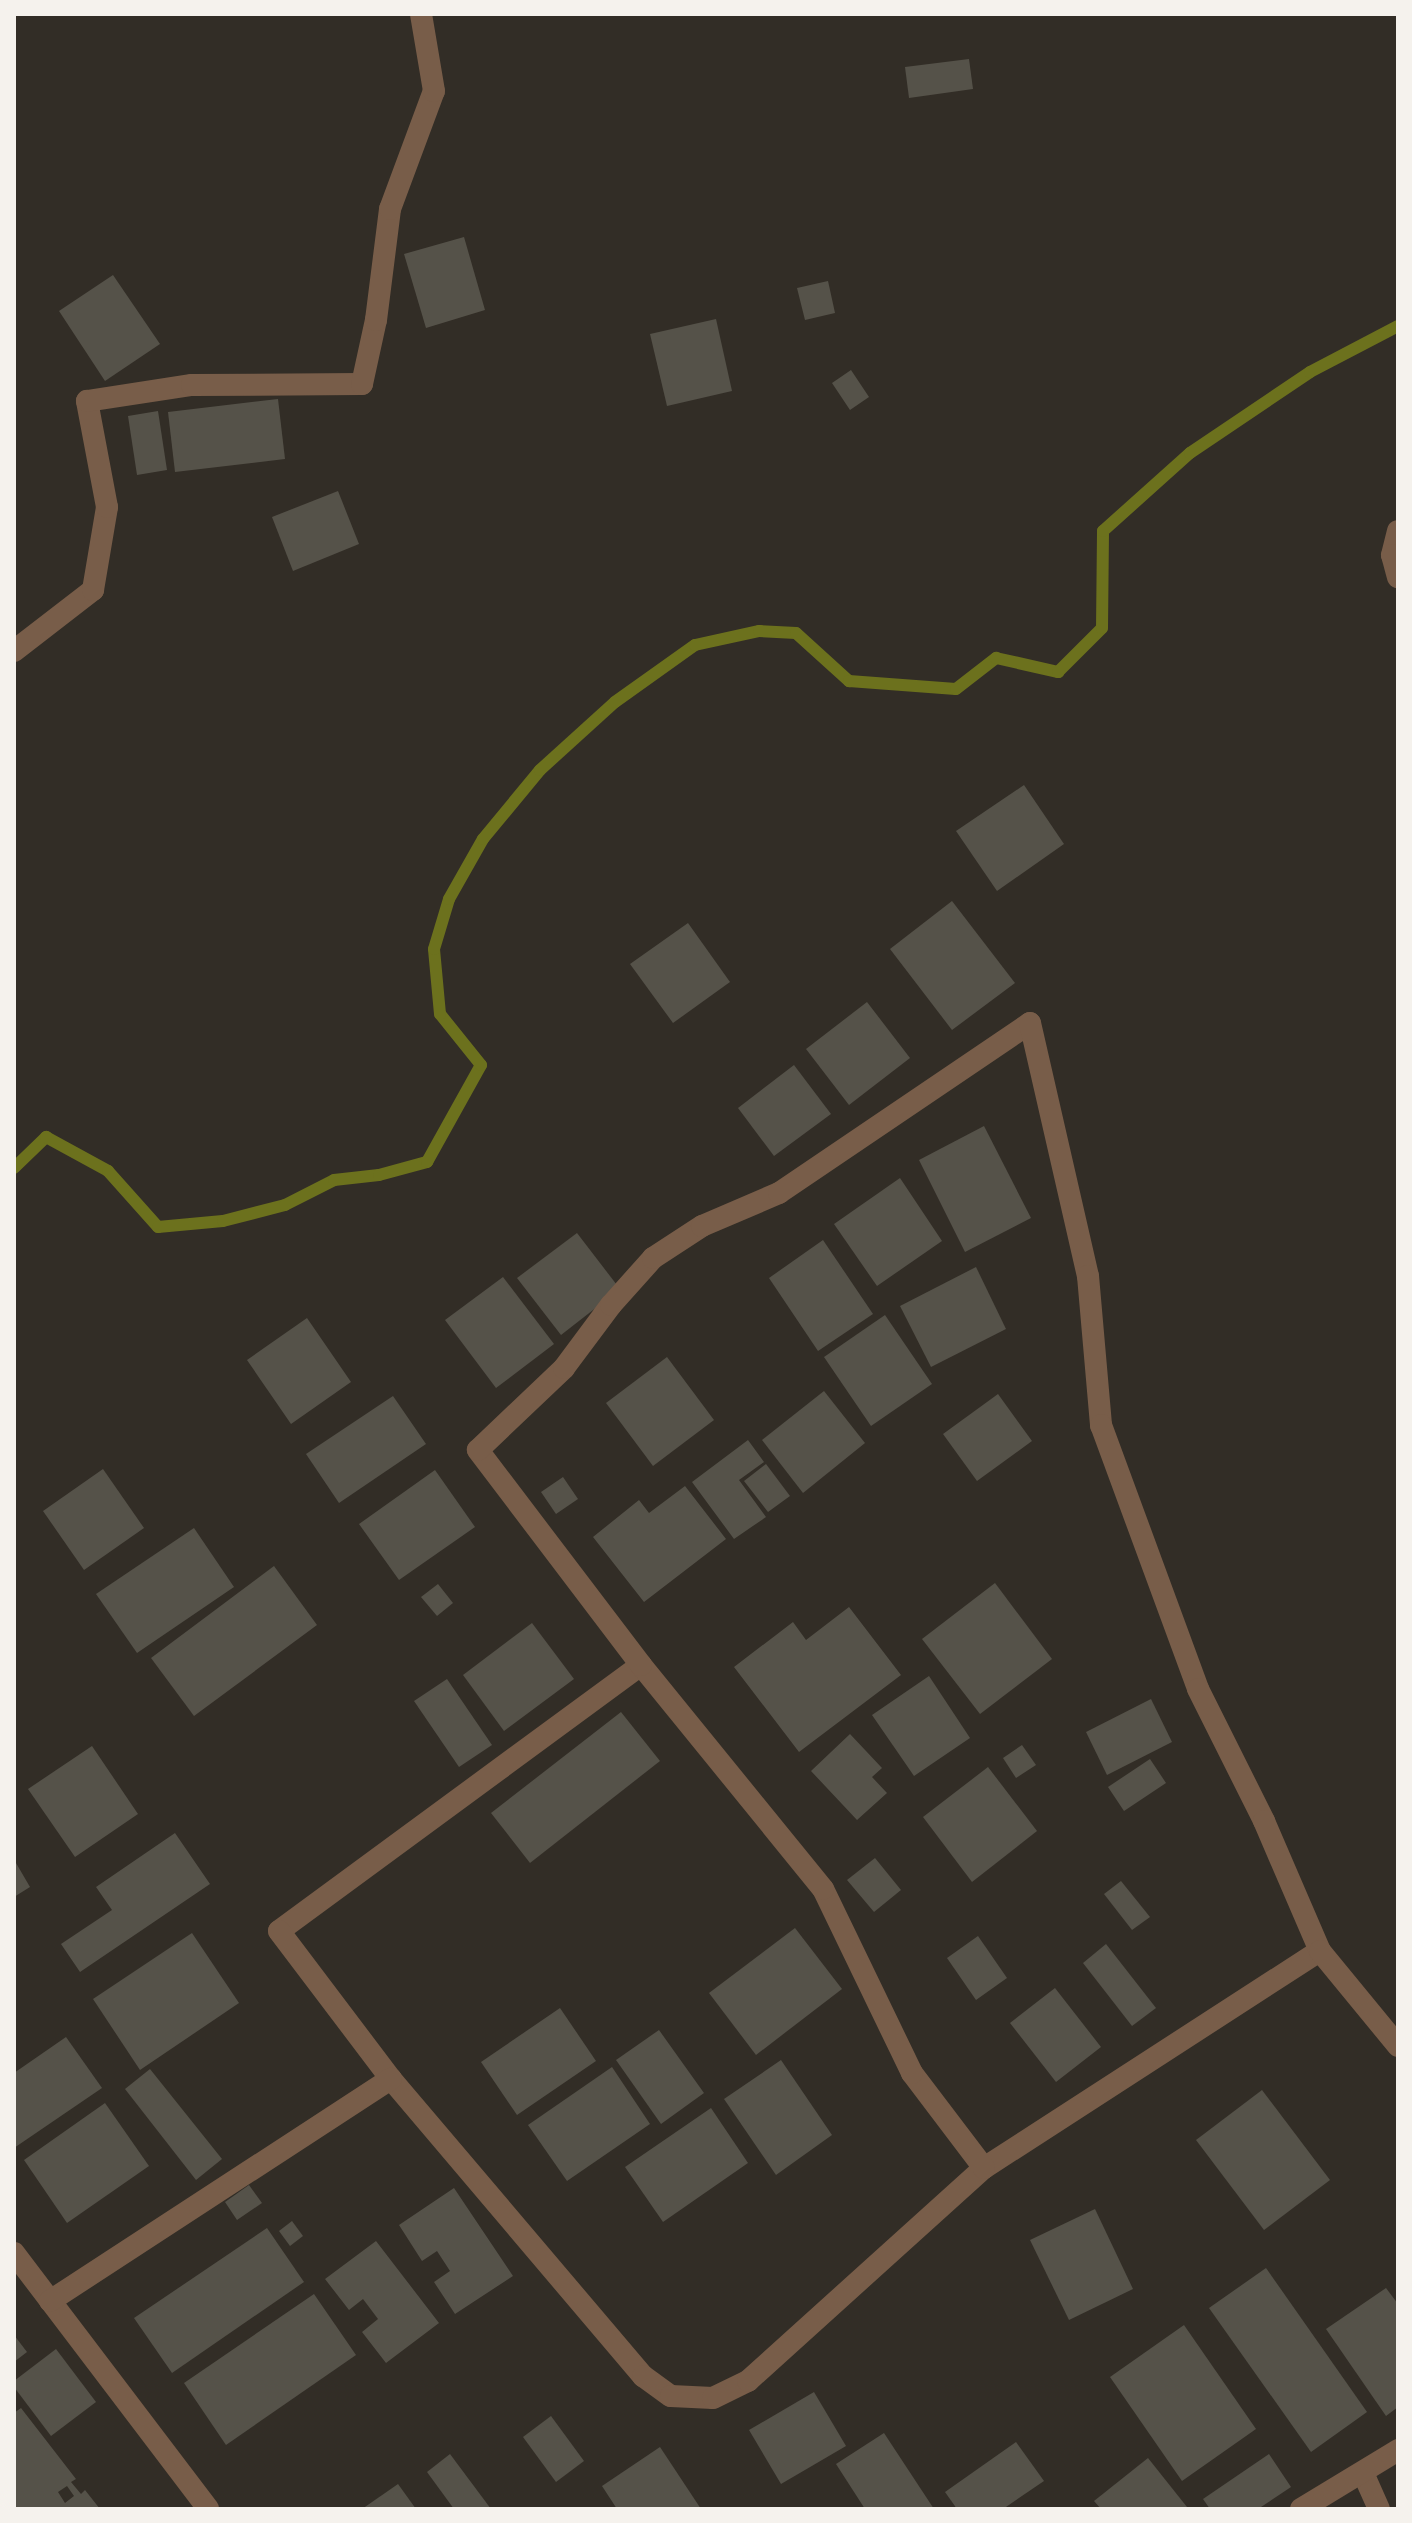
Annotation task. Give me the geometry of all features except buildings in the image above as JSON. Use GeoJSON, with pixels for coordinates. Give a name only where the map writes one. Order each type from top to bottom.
{"type":"FeatureCollection","features":[{"type":"Feature","properties":{"kind":"street"},"geometry":{"type":"LineString","coordinates":[[14,651],[93,590],[107,507],[87,401],[192,385],[362,384],[376,320],[390,209],[434,91],[421,14]]}},
{"type":"Feature","properties":{"kind":"street"},"geometry":{"type":"LineString","coordinates":[[1398,531],[1392,555],[1398,577]]}},
{"type":"Feature","properties":{"kind":"street"},"geometry":{"type":"LineString","coordinates":[[984,2168],[912,2073],[823,1889],[641,1665],[478,1450],[564,1368],[611,1305],[653,1258],[702,1226],[779,1193],[1030,1023],[1088,1276],[1101,1425],[1198,1689],[1264,1821],[1320,1951],[1398,2046]]}},
{"type":"Feature","properties":{"kind":"street"},"geometry":{"type":"LineString","coordinates":[[641,1665],[279,1931],[391,2079],[643,2376],[671,2396],[713,2398],[748,2381],[984,2168],[1320,1951]]}},
{"type":"Feature","properties":{"kind":"street"},"geometry":{"type":"LineString","coordinates":[[50,2301],[391,2079]]}},
{"type":"Feature","properties":{"kind":"street"},"geometry":{"type":"LineString","coordinates":[[14,2253],[208,2509]]}},
{"type":"Feature","properties":{"kind":"street"},"geometry":{"type":"LineString","coordinates":[[1301,2509],[1398,2450]]}},
{"type":"Feature","properties":{"kind":"street"},"geometry":{"type":"LineString","coordinates":[[1363,2473],[1379,2509]]}},
{"type":"Feature","properties":{"kind":"waterway"},"geometry":{"type":"LineString","coordinates":[[14,1168],[46,1137],[108,1171],[158,1227],[223,1221],[285,1205],[334,1180],[379,1175],[427,1162],[481,1065],[440,1014],[434,949],[449,899],[483,839],[540,770],[615,702],[695,645],[759,631],[796,633],[849,681],[956,689],[996,658],[1058,672],[1102,628],[1103,531],[1190,453],[1310,372],[1398,326]]}}]}
